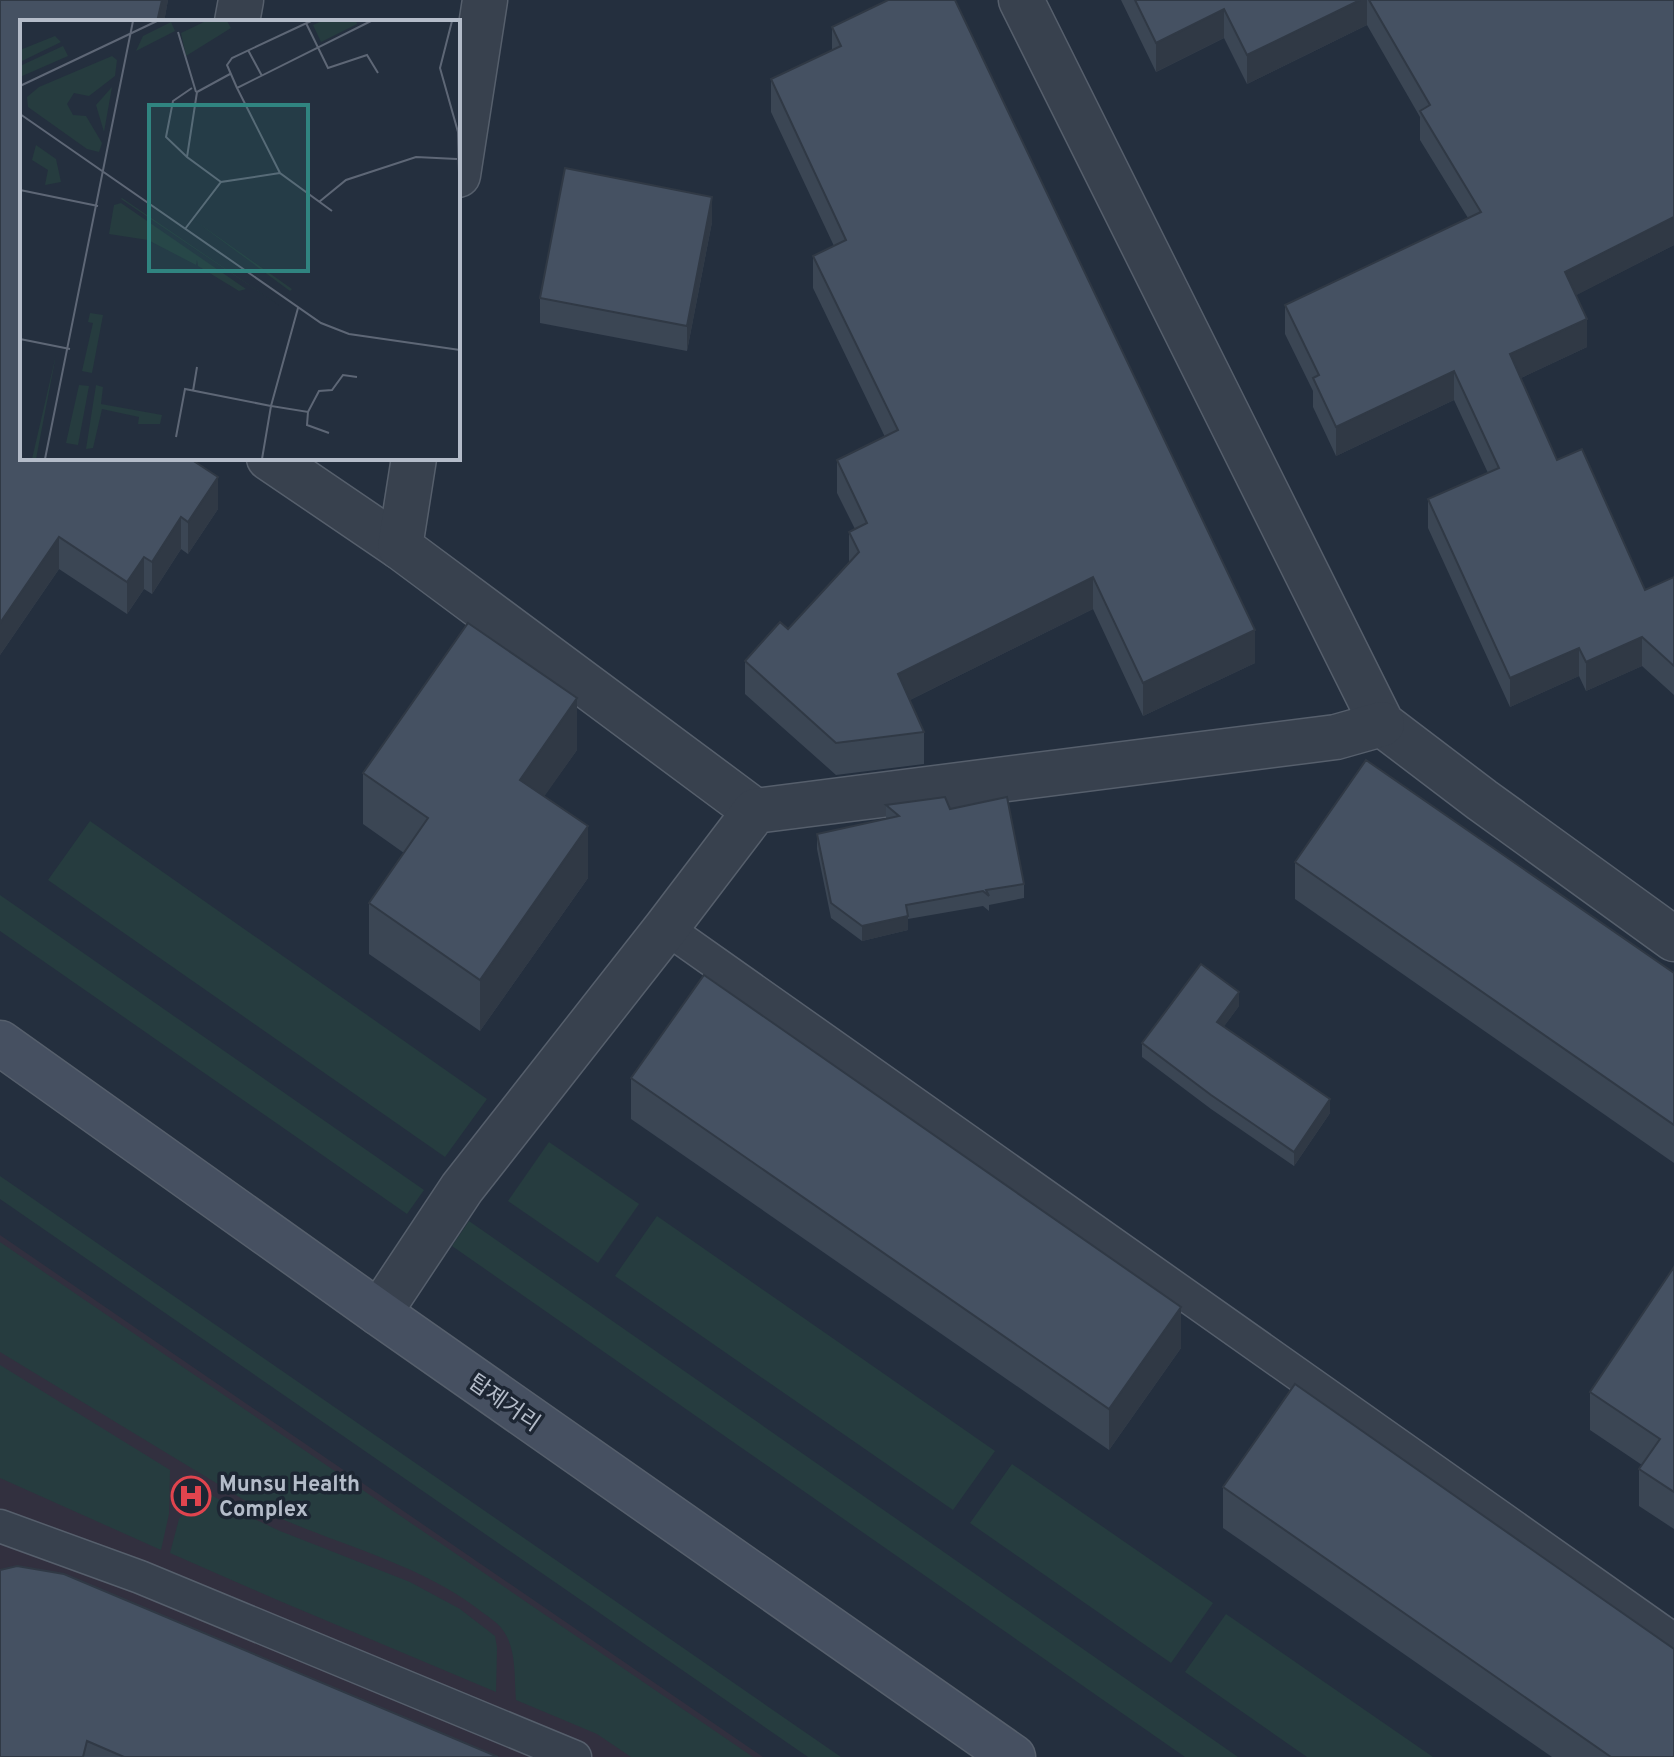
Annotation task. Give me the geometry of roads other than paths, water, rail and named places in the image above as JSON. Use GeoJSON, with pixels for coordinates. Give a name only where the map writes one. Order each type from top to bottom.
{"type":"FeatureCollection","features":[{"type":"Feature","properties":{"kind":"main road","name":"탑제거리"},"geometry":{"type":"LineString","coordinates":[[0,1043],[1013,1757]]}},
{"type":"Feature","properties":{"kind":"street"},"geometry":{"type":"LineString","coordinates":[[237,20],[241,0]]}},
{"type":"Feature","properties":{"kind":"street"},"geometry":{"type":"LineString","coordinates":[[460,162],[485,0]]}},
{"type":"Feature","properties":{"kind":"street"},"geometry":{"type":"LineString","coordinates":[[1021,0],[1382,724],[1674,939]]}},
{"type":"Feature","properties":{"kind":"street"},"geometry":{"type":"LineString","coordinates":[[272,460],[400,547],[755,811],[1336,737],[1382,724]]}},
{"type":"Feature","properties":{"kind":"street"},"geometry":{"type":"LineString","coordinates":[[400,547],[414,460]]}},
{"type":"Feature","properties":{"kind":"street"},"geometry":{"type":"LineString","coordinates":[[379,1313],[462,1188],[755,811]]}},
{"type":"Feature","properties":{"kind":"lane"},"geometry":{"type":"LineString","coordinates":[[666,928],[1674,1640]]}},
{"type":"Feature","properties":{"kind":"lane"},"geometry":{"type":"LineString","coordinates":[[0,1526],[140,1577],[575,1757]]}},
{"type":"Feature","properties":{"kind":"place","name":"Munsu Health Complex"},"geometry":{"type":"Point","coordinates":[191,1496]}}]}
